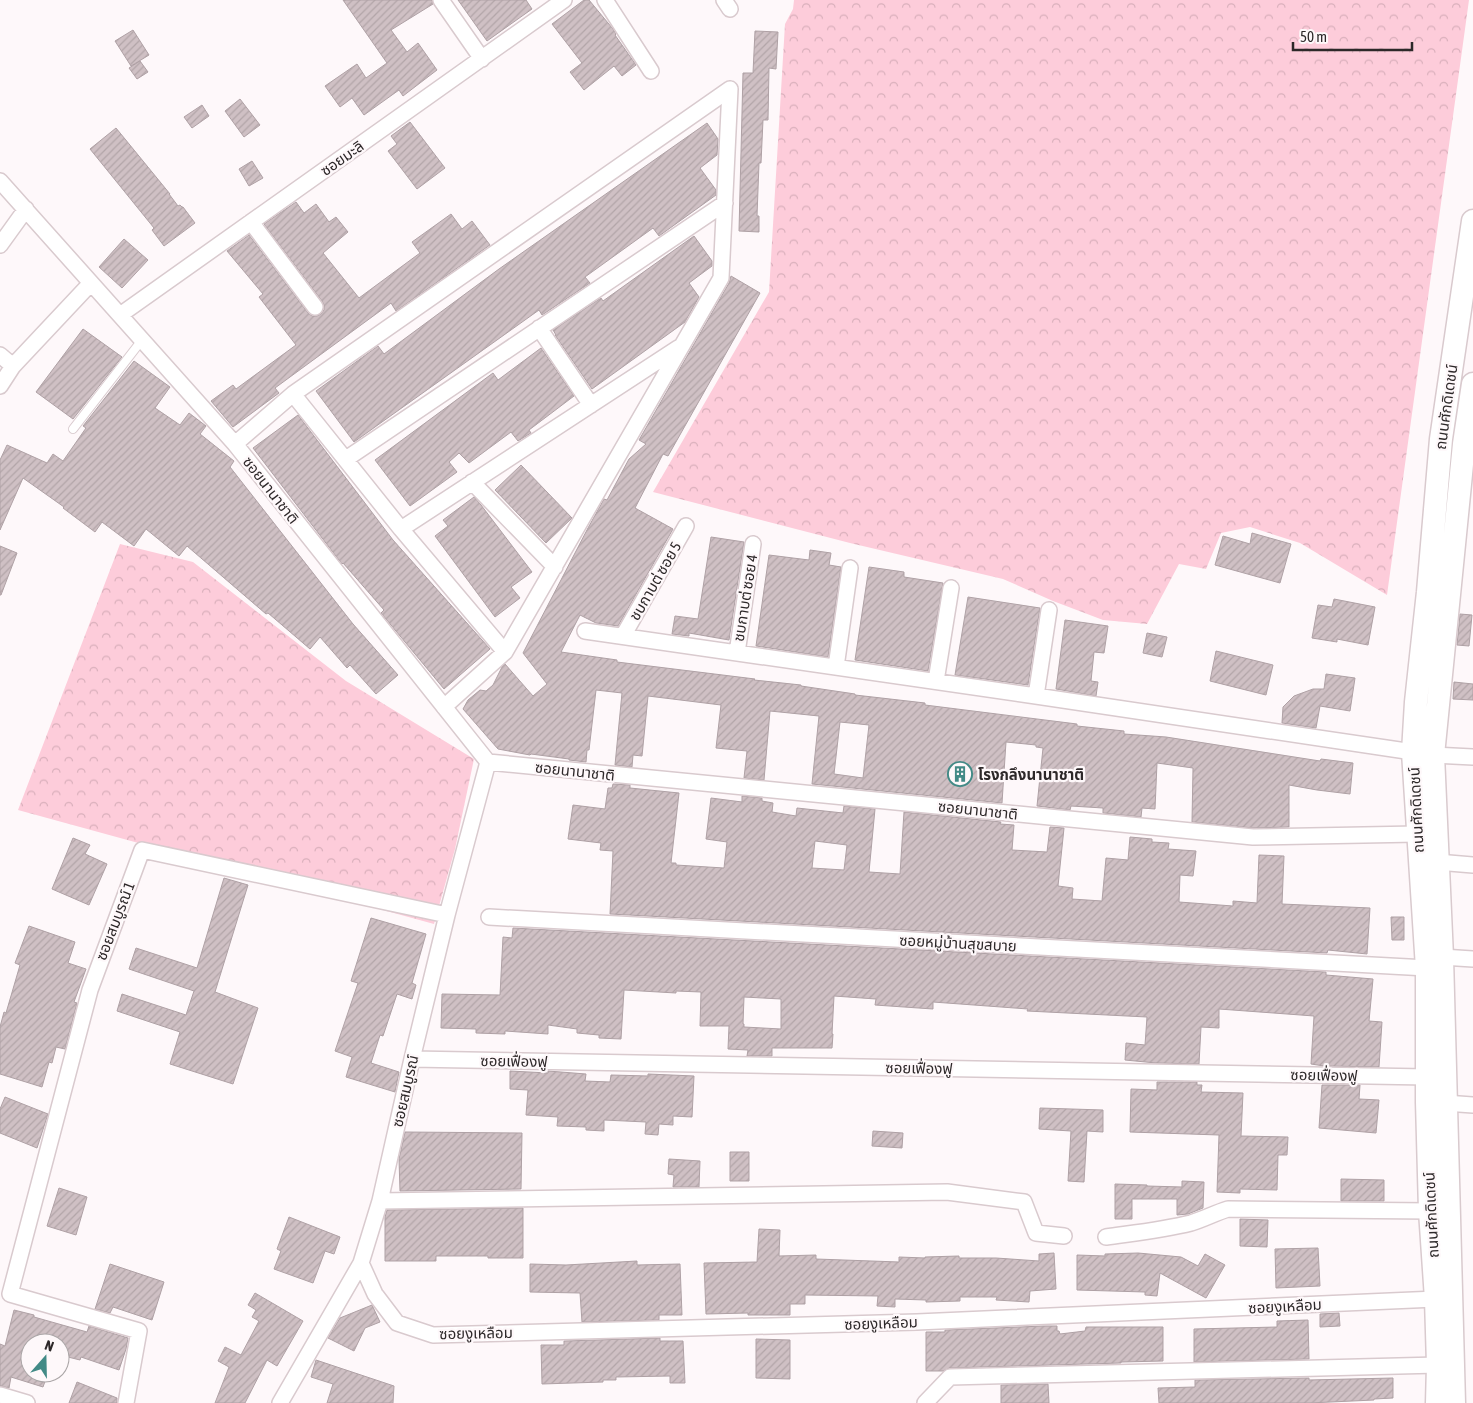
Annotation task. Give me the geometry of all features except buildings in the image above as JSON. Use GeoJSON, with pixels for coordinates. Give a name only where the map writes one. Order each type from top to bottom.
{"type":"FeatureCollection","features":[{"type":"Feature","properties":{"kind":"main road","name":"ถนนศักดิเดชน์"},"geometry":{"type":"LineString","coordinates":[[1437,1403],[1438,1364],[1430,1211],[1427,1077],[1434,962],[1417,834],[1423,753],[1416,702],[1429,583],[1441,439],[1473,221]]}},
{"type":"Feature","properties":{"kind":"main road"},"geometry":{"type":"LineString","coordinates":[[1454,1403],[1445,1103],[1434,962],[1437,862],[1423,753],[1469,445],[1473,384]]}},
{"type":"Feature","properties":{"kind":"street"},"geometry":{"type":"LineString","coordinates":[[441,0],[482,59]]}},
{"type":"Feature","properties":{"kind":"street","name":"ซอยมะลิ"},"geometry":{"type":"LineString","coordinates":[[120,315],[564,0]]}},
{"type":"Feature","properties":{"kind":"street"},"geometry":{"type":"LineString","coordinates":[[605,0],[651,70]]}},
{"type":"Feature","properties":{"kind":"street"},"geometry":{"type":"LineString","coordinates":[[235,444],[293,394],[730,89],[721,278],[505,652],[444,707]]}},
{"type":"Feature","properties":{"kind":"street","name":"ซอยนานาชาติ"},"geometry":{"type":"LineString","coordinates":[[0,181],[235,444],[488,762],[1253,837],[1417,834]]}},
{"type":"Feature","properties":{"kind":"street"},"geometry":{"type":"LineString","coordinates":[[346,459],[725,203]]}},
{"type":"Feature","properties":{"kind":"street"},"geometry":{"type":"LineString","coordinates":[[0,245],[26,209]]}},
{"type":"Feature","properties":{"kind":"street"},"geometry":{"type":"LineString","coordinates":[[251,222],[315,307]]}},
{"type":"Feature","properties":{"kind":"street"},"geometry":{"type":"LineString","coordinates":[[0,386],[13,366],[91,283]]}},
{"type":"Feature","properties":{"kind":"street"},"geometry":{"type":"LineString","coordinates":[[539,328],[591,405]]}},
{"type":"Feature","properties":{"kind":"street"},"geometry":{"type":"LineString","coordinates":[[401,528],[682,345]]}},
{"type":"Feature","properties":{"kind":"street"},"geometry":{"type":"LineString","coordinates":[[0,356],[13,366]]}},
{"type":"Feature","properties":{"kind":"street"},"geometry":{"type":"LineString","coordinates":[[293,394],[401,528],[505,652]]}},
{"type":"Feature","properties":{"kind":"street"},"geometry":{"type":"LineString","coordinates":[[472,482],[555,567]]}},
{"type":"Feature","properties":{"kind":"street","name":"ชบกาบต่ ซอย 5"},"geometry":{"type":"LineString","coordinates":[[623,636],[686,526]]}},
{"type":"Feature","properties":{"kind":"street","name":"ชบกาบต่ ซอย 4"},"geometry":{"type":"LineString","coordinates":[[737,653],[753,544]]}},
{"type":"Feature","properties":{"kind":"street"},"geometry":{"type":"LineString","coordinates":[[836,667],[850,568]]}},
{"type":"Feature","properties":{"kind":"street"},"geometry":{"type":"LineString","coordinates":[[936,681],[951,588]]}},
{"type":"Feature","properties":{"kind":"street"},"geometry":{"type":"LineString","coordinates":[[1036,696],[1050,610]]}},
{"type":"Feature","properties":{"kind":"street"},"geometry":{"type":"LineString","coordinates":[[585,631],[1423,753],[1473,757]]}},
{"type":"Feature","properties":{"kind":"street","name":"ซอยสมบูรณ์"},"geometry":{"type":"LineString","coordinates":[[280,1403],[362,1263],[380,1201],[447,915],[488,762]]}},
{"type":"Feature","properties":{"kind":"street","name":"ซอยสมบูรณ์ 1"},"geometry":{"type":"LineString","coordinates":[[126,1403],[139,1331],[5,1292],[90,990],[142,850],[447,915]]}},
{"type":"Feature","properties":{"kind":"street"},"geometry":{"type":"LineString","coordinates":[[1437,862],[1473,865]]}},
{"type":"Feature","properties":{"kind":"street","name":"ซอยหมู่บ้านสุขสบาย"},"geometry":{"type":"LineString","coordinates":[[489,917],[1434,962],[1473,959]]}},
{"type":"Feature","properties":{"kind":"street","name":"ซอยเฟื่องฟู"},"geometry":{"type":"LineString","coordinates":[[412,1059],[1427,1077]]}},
{"type":"Feature","properties":{"kind":"street"},"geometry":{"type":"LineString","coordinates":[[1445,1103],[1473,1105]]}},
{"type":"Feature","properties":{"kind":"street"},"geometry":{"type":"LineString","coordinates":[[380,1201],[947,1192],[1024,1202],[1036,1233],[1064,1236]]}},
{"type":"Feature","properties":{"kind":"street"},"geometry":{"type":"LineString","coordinates":[[1106,1237],[1177,1226],[1194,1222],[1228,1209],[1430,1211]]}},
{"type":"Feature","properties":{"kind":"street","name":"ซอยงูเหลือม"},"geometry":{"type":"LineString","coordinates":[[362,1263],[375,1294],[397,1323],[433,1335],[917,1322],[1436,1299]]}},
{"type":"Feature","properties":{"kind":"street"},"geometry":{"type":"LineString","coordinates":[[925,1403],[950,1377],[1438,1364]]}},
{"type":"Feature","properties":{"kind":"street"},"geometry":{"type":"LineString","coordinates":[[0,1395],[27,1403]]}},
{"type":"Feature","properties":{"kind":"lane"},"geometry":{"type":"LineString","coordinates":[[73,429],[142,340]]}},
{"type":"Feature","properties":{"kind":"green space"},"geometry":{"type":"Polygon","coordinates":[[[794,0],[1469,0],[1387,595],[1300,543],[1250,527],[1221,533],[1206,569],[1179,564],[1147,624],[1103,620],[1003,579],[850,543],[653,492],[769,292],[785,24],[793,9],[794,0]]]}},
{"type":"Feature","properties":{"kind":"green space"},"geometry":{"type":"Polygon","coordinates":[[[120,544],[193,562],[346,681],[474,759],[455,849],[434,924],[18,810],[120,544]]]}},
{"type":"Feature","properties":{"kind":"place","name":"โรงกลึงนานาชาติ"},"geometry":{"type":"Point","coordinates":[960,774]}}]}
